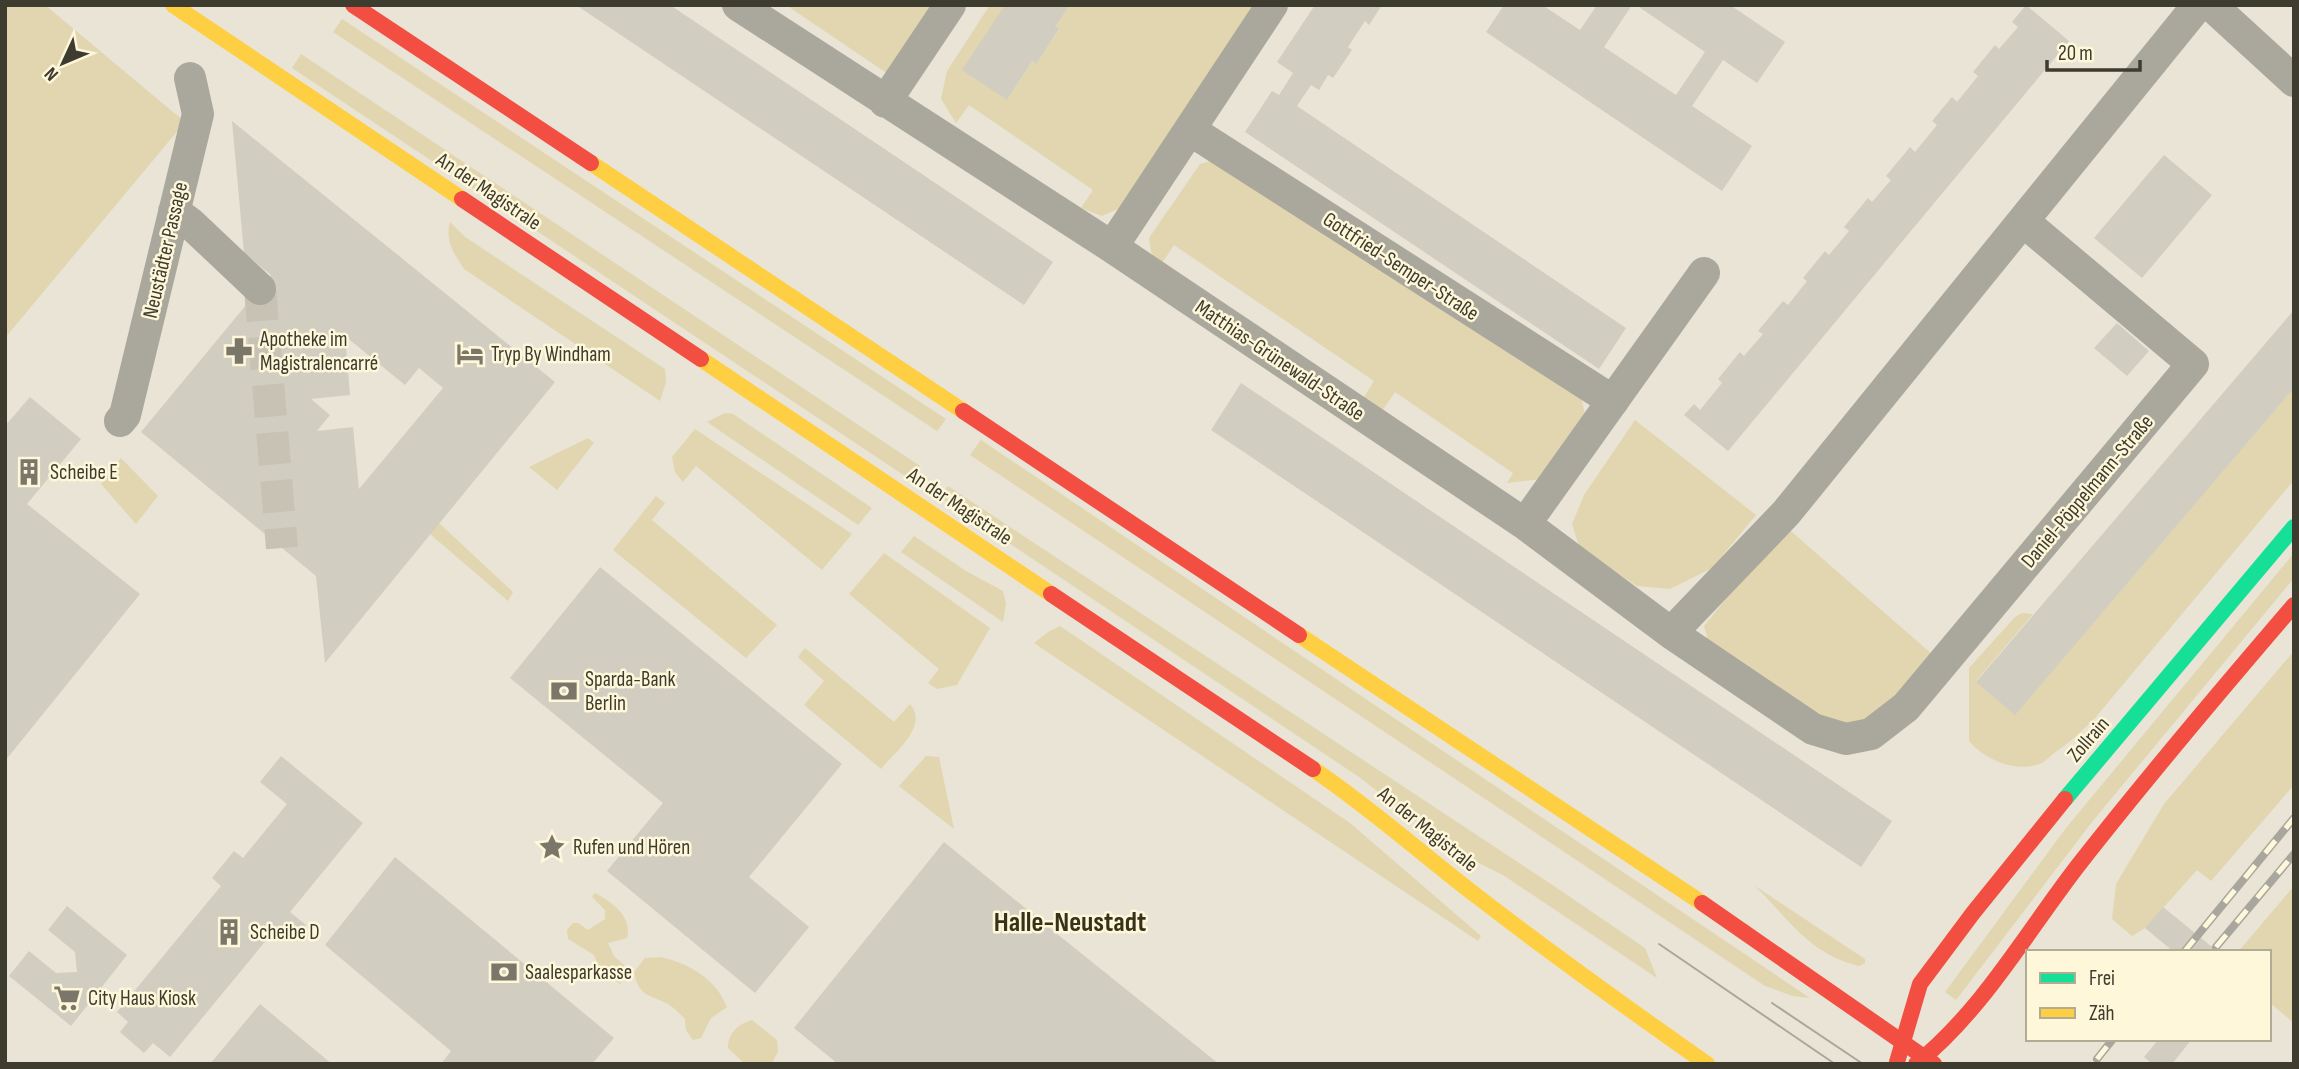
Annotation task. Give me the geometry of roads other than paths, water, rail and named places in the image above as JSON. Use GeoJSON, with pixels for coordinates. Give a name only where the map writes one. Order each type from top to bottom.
{"type":"FeatureCollection","features":[{"type":"Feature","properties":{"kind":"main road","name":"An der Magistrale"},"geometry":{"type":"LineString","coordinates":[[173,5],[1353,796],[1475,895],[1579,974],[1707,1064]]}},
{"type":"Feature","properties":{"kind":"main road"},"geometry":{"type":"LineString","coordinates":[[353,5],[1667,880],[1902,1040],[1925,1062],[1966,1018],[2050,901],[2160,761],[2294,605]]}},
{"type":"Feature","properties":{"kind":"main road","name":"Zollrain"},"geometry":{"type":"LineString","coordinates":[[1902,1040],[1920,984],[1999,878],[2294,527]]}},
{"type":"Feature","properties":{"kind":"main road","name":"Zollrain"},"geometry":{"type":"LineString","coordinates":[[1900,996],[1920,984]]}},
{"type":"Feature","properties":{"kind":"main road"},"geometry":{"type":"LineString","coordinates":[[1858,1009],[1880,1004]]}},
{"type":"Feature","properties":{"kind":"main road"},"geometry":{"type":"LineString","coordinates":[[1897,1064],[1902,1040]]}},
{"type":"Feature","properties":{"kind":"street","name":"Matthias-Grünewald-Straße"},"geometry":{"type":"LineString","coordinates":[[738,5],[1112,247],[1525,524],[1671,633],[1813,729]]}},
{"type":"Feature","properties":{"kind":"street"},"geometry":{"type":"LineString","coordinates":[[885,102],[950,5]]}},
{"type":"Feature","properties":{"kind":"street"},"geometry":{"type":"LineString","coordinates":[[1112,247],[1272,5]]}},
{"type":"Feature","properties":{"kind":"street"},"geometry":{"type":"LineString","coordinates":[[1671,633],[1786,513],[2198,5]]}},
{"type":"Feature","properties":{"kind":"street"},"geometry":{"type":"LineString","coordinates":[[2211,5],[2294,81]]}},
{"type":"Feature","properties":{"kind":"street","name":"Neustädter Passage"},"geometry":{"type":"LineString","coordinates":[[120,421],[125,415],[198,114],[190,78]]}},
{"type":"Feature","properties":{"kind":"street","name":"Gottfried-Semper-Straße"},"geometry":{"type":"LineString","coordinates":[[1190,130],[1613,401]]}},
{"type":"Feature","properties":{"kind":"street"},"geometry":{"type":"LineString","coordinates":[[174,211],[260,289]]}},
{"type":"Feature","properties":{"kind":"street","name":"Daniel-Pöppelmann-Straße"},"geometry":{"type":"LineString","coordinates":[[1813,729],[1846,739],[1871,734],[1906,707],[2193,364],[2023,221]]}},
{"type":"Feature","properties":{"kind":"street"},"geometry":{"type":"LineString","coordinates":[[1525,524],[1704,274]]}},
{"type":"Feature","properties":{"kind":"tunnel"},"geometry":{"type":"LineString","coordinates":[[260,289],[282,548]]}},
{"type":"Feature","properties":{"kind":"tram line"},"geometry":{"type":"LineString","coordinates":[[1659,944],[1835,1064]]}},
{"type":"Feature","properties":{"kind":"tram line"},"geometry":{"type":"LineString","coordinates":[[1772,1003],[1863,1064]]}},
{"type":"Feature","properties":{"kind":"railway"},"geometry":{"type":"LineString","coordinates":[[2186,950],[2294,818]]}},
{"type":"Feature","properties":{"kind":"railway"},"geometry":{"type":"LineString","coordinates":[[2216,947],[2294,854]]}},
{"type":"Feature","properties":{"kind":"railway"},"geometry":{"type":"LineString","coordinates":[[2097,1059],[2111,1041]]}},
{"type":"Feature","properties":{"kind":"place","name":"Apotheke im Magistralencarré"},"geometry":{"type":"Point","coordinates":[239,351]}},
{"type":"Feature","properties":{"kind":"place","name":"Tryp By Windham"},"geometry":{"type":"Point","coordinates":[470,354]}},
{"type":"Feature","properties":{"kind":"place","name":"Scheibe E"},"geometry":{"type":"Point","coordinates":[29,472]}},
{"type":"Feature","properties":{"kind":"place","name":"Sparda-Bank Berlin"},"geometry":{"type":"Point","coordinates":[564,691]}},
{"type":"Feature","properties":{"kind":"place","name":"Rufen und Hören"},"geometry":{"type":"Point","coordinates":[552,847]}},
{"type":"Feature","properties":{"kind":"place","name":"Scheibe D"},"geometry":{"type":"Point","coordinates":[229,932]}},
{"type":"Feature","properties":{"kind":"place","name":"Saalesparkasse"},"geometry":{"type":"Point","coordinates":[504,972]}},
{"type":"Feature","properties":{"kind":"place","name":"City Haus Kiosk"},"geometry":{"type":"Point","coordinates":[67,998]}},
{"type":"Feature","properties":{"kind":"district","name":"Halle-Neustadt"},"geometry":{"type":"Point","coordinates":[1070,921]}}]}
